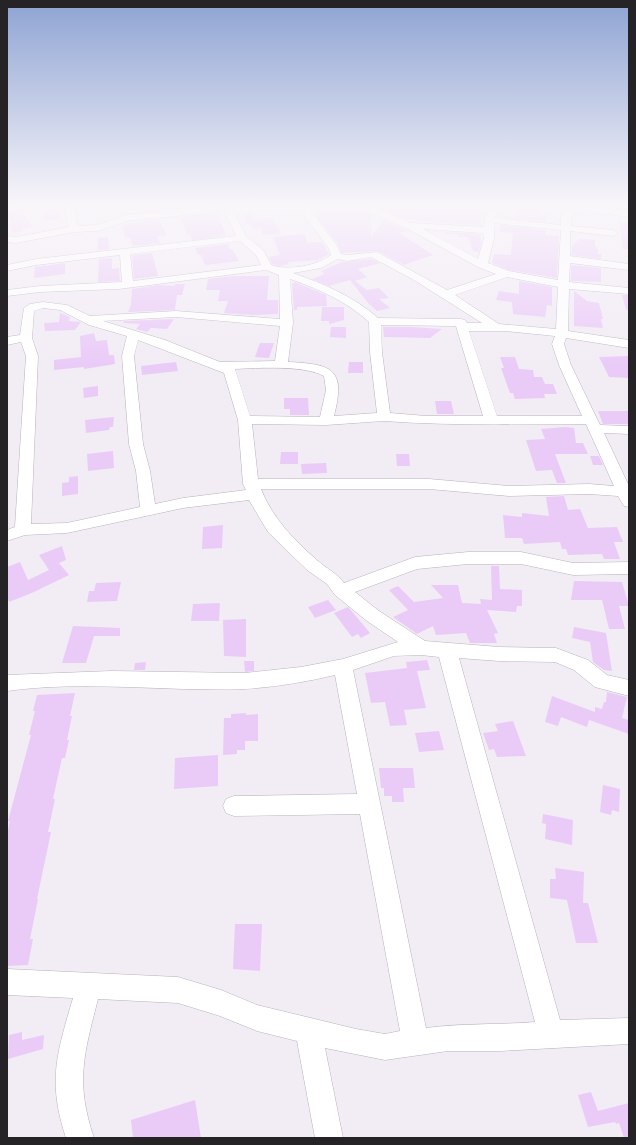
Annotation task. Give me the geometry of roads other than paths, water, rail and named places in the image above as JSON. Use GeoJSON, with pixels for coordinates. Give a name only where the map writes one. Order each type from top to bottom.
{"type":"FeatureCollection","features":[{"type":"Feature","properties":{"kind":"street"},"geometry":{"type":"LineString","coordinates":[[7,268],[36,262],[68,258]]}},
{"type":"Feature","properties":{"kind":"street"},"geometry":{"type":"LineString","coordinates":[[125,258],[128,285]]}},
{"type":"Feature","properties":{"kind":"street"},"geometry":{"type":"LineString","coordinates":[[263,258],[267,266]]}},
{"type":"Feature","properties":{"kind":"street"},"geometry":{"type":"LineString","coordinates":[[282,272],[316,266],[332,258]]}},
{"type":"Feature","properties":{"kind":"street"},"geometry":{"type":"LineString","coordinates":[[381,258],[443,293],[494,326]]}},
{"type":"Feature","properties":{"kind":"street"},"geometry":{"type":"LineString","coordinates":[[470,258],[506,274],[565,285],[629,291]]}},
{"type":"Feature","properties":{"kind":"street"},"geometry":{"type":"LineString","coordinates":[[482,265],[484,258]]}},
{"type":"Feature","properties":{"kind":"street"},"geometry":{"type":"LineString","coordinates":[[626,496],[565,365],[558,344],[562,332],[565,259],[629,267]]}},
{"type":"Feature","properties":{"kind":"street"},"geometry":{"type":"LineString","coordinates":[[7,293],[40,289],[128,285],[267,266],[309,281],[358,306],[375,321],[458,322],[462,327],[492,421]]}},
{"type":"Feature","properties":{"kind":"street"},"geometry":{"type":"LineString","coordinates":[[281,366],[286,340],[282,272]]}},
{"type":"Feature","properties":{"kind":"street"},"geometry":{"type":"LineString","coordinates":[[443,293],[460,292],[506,274]]}},
{"type":"Feature","properties":{"kind":"street"},"geometry":{"type":"LineString","coordinates":[[23,530],[32,356],[26,338],[28,310],[34,306],[63,307],[87,319],[161,343],[220,366],[232,373],[237,398],[245,420],[253,489],[260,507],[274,528],[308,562],[334,580],[341,591],[373,616],[421,648]]}},
{"type":"Feature","properties":{"kind":"street"},"geometry":{"type":"LineString","coordinates":[[87,319],[176,314],[286,323]]}},
{"type":"Feature","properties":{"kind":"street"},"geometry":{"type":"LineString","coordinates":[[375,321],[376,352],[384,417]]}},
{"type":"Feature","properties":{"kind":"street"},"geometry":{"type":"LineString","coordinates":[[462,327],[494,326],[562,332],[629,344]]}},
{"type":"Feature","properties":{"kind":"street"},"geometry":{"type":"LineString","coordinates":[[134,335],[128,356],[136,444],[143,471],[148,511]]}},
{"type":"Feature","properties":{"kind":"street"},"geometry":{"type":"LineString","coordinates":[[7,341],[26,338]]}},
{"type":"Feature","properties":{"kind":"street"},"geometry":{"type":"LineString","coordinates":[[220,366],[281,366],[317,368],[326,371],[330,375],[332,389],[326,421]]}},
{"type":"Feature","properties":{"kind":"street"},"geometry":{"type":"LineString","coordinates":[[245,420],[326,421],[384,417],[426,420],[593,425],[629,430]]}},
{"type":"Feature","properties":{"kind":"street"},"geometry":{"type":"LineString","coordinates":[[7,536],[23,530],[67,528],[253,489],[429,484],[509,492],[589,489],[626,496]]}},
{"type":"Feature","properties":{"kind":"street"},"geometry":{"type":"LineString","coordinates":[[341,591],[415,563],[468,558],[521,558],[573,569],[629,568]]}},
{"type":"Feature","properties":{"kind":"street"},"geometry":{"type":"LineString","coordinates":[[7,683],[22,681],[111,679],[245,681],[301,675],[343,666],[393,649],[421,648],[556,655],[581,665],[602,682],[629,688]]}},
{"type":"Feature","properties":{"kind":"street"},"geometry":{"type":"LineString","coordinates":[[447,650],[551,1034]]}},
{"type":"Feature","properties":{"kind":"street"},"geometry":{"type":"LineString","coordinates":[[343,666],[415,1042]]}},
{"type":"Feature","properties":{"kind":"street"},"geometry":{"type":"LineString","coordinates":[[234,806],[369,804]]}},
{"type":"Feature","properties":{"kind":"street"},"geometry":{"type":"LineString","coordinates":[[7,982],[178,990],[221,1003],[257,1018],[308,1031],[385,1047],[448,1038],[500,1038],[551,1034],[629,1031]]}},
{"type":"Feature","properties":{"kind":"street"},"geometry":{"type":"LineString","coordinates":[[80,1138],[72,1117],[67,1073],[89,986]]}},
{"type":"Feature","properties":{"kind":"street"},"geometry":{"type":"LineString","coordinates":[[308,1031],[329,1138]]}}]}
